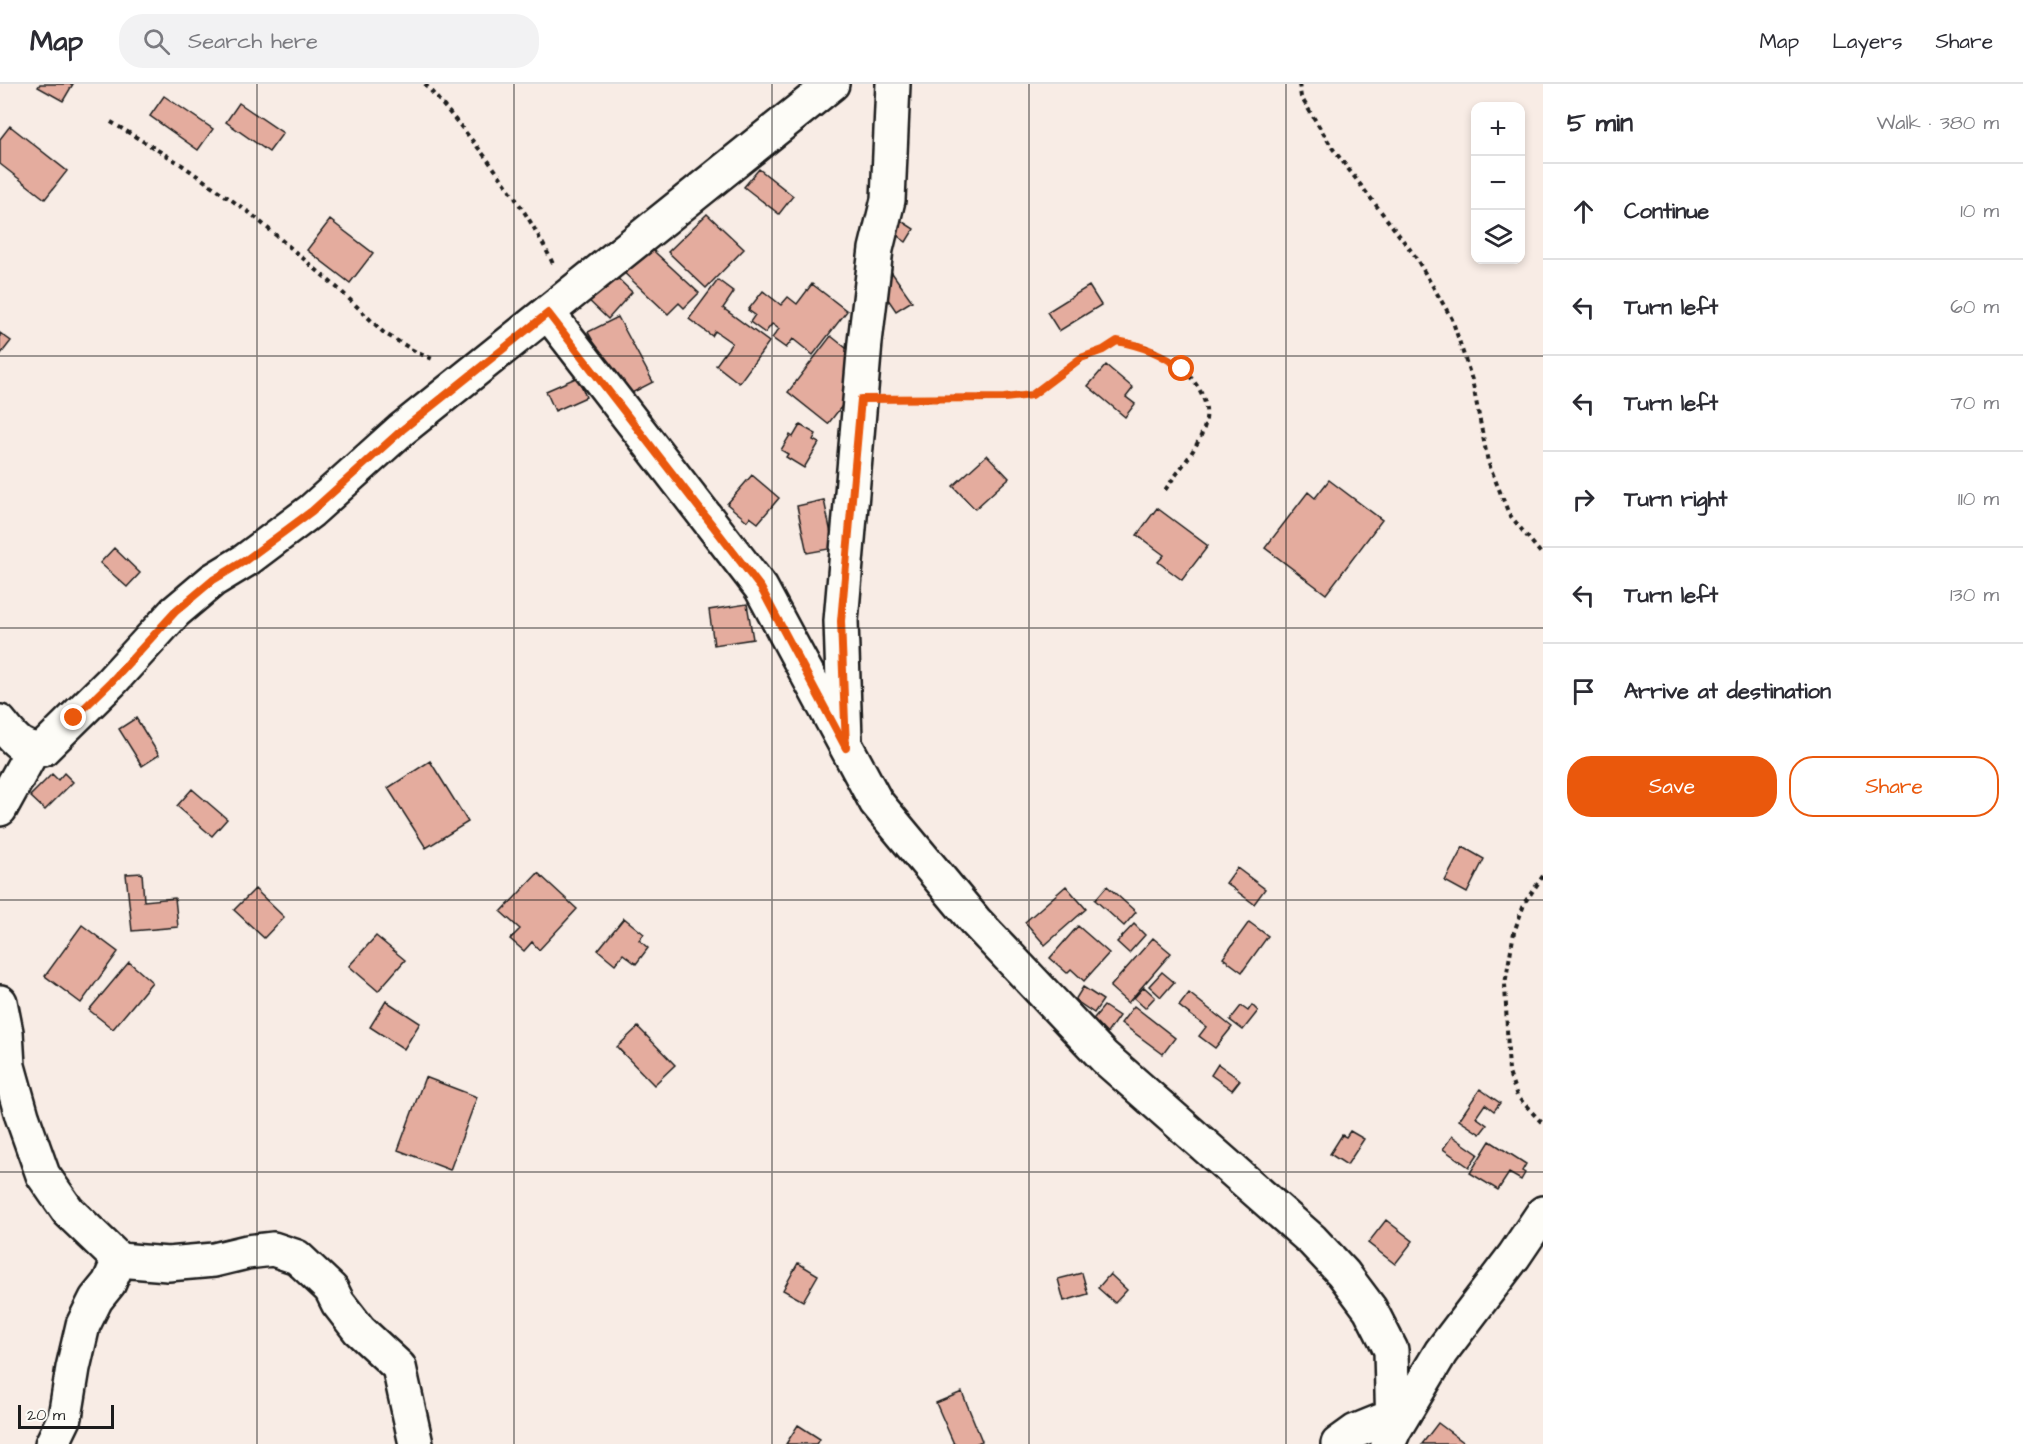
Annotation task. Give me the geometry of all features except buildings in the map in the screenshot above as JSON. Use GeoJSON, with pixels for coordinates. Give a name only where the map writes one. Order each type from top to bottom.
{"type":"FeatureCollection","features":[{"type":"Feature","properties":{"kind":"street"},"geometry":{"type":"LineString","coordinates":[[0,722],[20,744],[32,751],[42,749],[182,606],[213,580],[246,560],[312,511],[402,430],[831,84]]}},
{"type":"Feature","properties":{"kind":"street"},"geometry":{"type":"LineString","coordinates":[[846,748],[841,621],[865,342],[876,249],[888,200],[893,84]]}},
{"type":"Feature","properties":{"kind":"street"},"geometry":{"type":"LineString","coordinates":[[558,305],[761,588],[876,802],[975,921],[1104,1058],[1312,1240],[1343,1273],[1370,1309],[1391,1350],[1391,1431]]}},
{"type":"Feature","properties":{"kind":"street"},"geometry":{"type":"LineString","coordinates":[[0,809],[32,751]]}},
{"type":"Feature","properties":{"kind":"street"},"geometry":{"type":"LineString","coordinates":[[0,1002],[6,1032],[8,1066],[22,1116],[43,1175],[68,1211],[119,1260],[168,1264],[214,1260],[247,1251],[273,1249],[297,1257],[331,1289],[338,1303],[359,1330],[399,1367],[416,1444]]}},
{"type":"Feature","properties":{"kind":"street"},"geometry":{"type":"LineString","coordinates":[[1391,1431],[1442,1352],[1529,1258],[1543,1214]]}},
{"type":"Feature","properties":{"kind":"street"},"geometry":{"type":"LineString","coordinates":[[52,1444],[65,1416],[83,1325],[96,1299],[109,1283],[119,1260]]}},
{"type":"Feature","properties":{"kind":"street"},"geometry":{"type":"LineString","coordinates":[[1338,1444],[1356,1431],[1391,1431]]}},
{"type":"Feature","properties":{"kind":"path"},"geometry":{"type":"LineString","coordinates":[[425,84],[458,122],[533,225],[558,305]]}},
{"type":"Feature","properties":{"kind":"path"},"geometry":{"type":"LineString","coordinates":[[1299,84],[1301,97],[1333,149],[1415,256],[1452,319],[1472,380],[1488,462],[1509,514],[1543,556]]}},
{"type":"Feature","properties":{"kind":"path"},"geometry":{"type":"LineString","coordinates":[[111,122],[179,163],[250,213],[341,291],[384,333],[418,353],[471,375]]}},
{"type":"Feature","properties":{"kind":"path"},"geometry":{"type":"LineString","coordinates":[[861,399],[1004,398],[1032,395],[1081,358],[1103,350],[1117,341],[1144,346],[1165,356],[1182,369],[1204,397],[1208,413],[1204,428],[1194,448],[1163,493]]}},
{"type":"Feature","properties":{"kind":"path"},"geometry":{"type":"LineString","coordinates":[[1543,876],[1525,902],[1521,912],[1514,932],[1505,984],[1509,1073],[1517,1096],[1543,1124]]}},
{"type":"Feature","properties":{"kind":"route"},"geometry":{"type":"LineString","coordinates":[[74,718],[111,682],[175,612],[213,580],[246,560],[312,511],[402,430],[548,313],[761,588],[846,748],[841,621],[861,399],[1004,398],[1032,395],[1081,358],[1103,350],[1117,341],[1144,346],[1165,356],[1182,369]]}}]}
